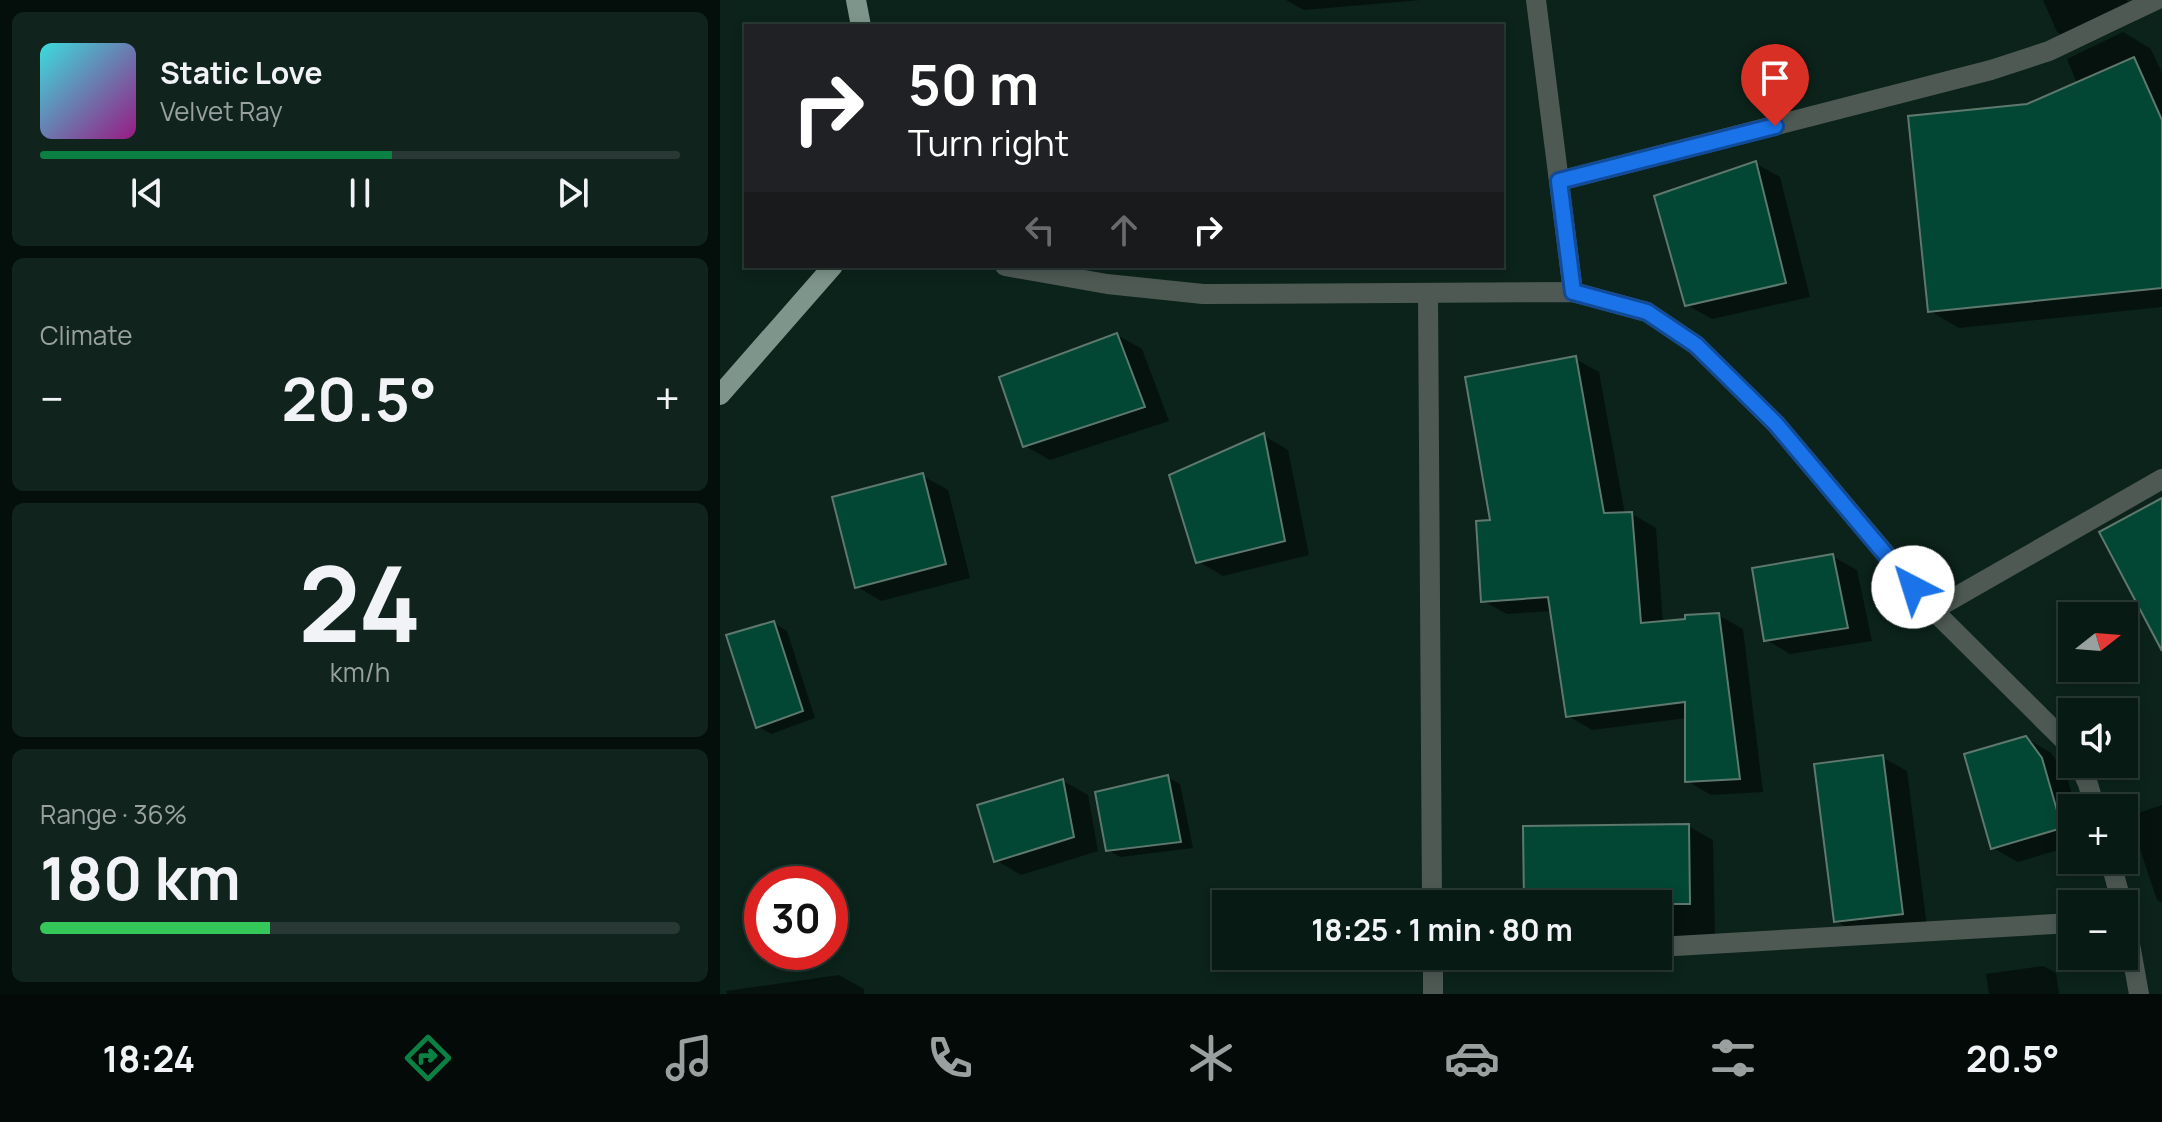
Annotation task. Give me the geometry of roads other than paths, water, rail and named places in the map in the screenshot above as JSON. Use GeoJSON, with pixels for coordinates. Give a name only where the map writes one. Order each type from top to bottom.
{"type":"FeatureCollection","features":[{"type":"Feature","properties":{"kind":"main road"},"geometry":{"type":"LineString","coordinates":[[856,0],[861,24]]}},
{"type":"Feature","properties":{"kind":"main road"},"geometry":{"type":"LineString","coordinates":[[720,395],[831,268]]}},
{"type":"Feature","properties":{"kind":"street"},"geometry":{"type":"LineString","coordinates":[[1536,0],[1573,292]]}},
{"type":"Feature","properties":{"kind":"street"},"geometry":{"type":"LineString","coordinates":[[1559,181],[1991,70],[2049,51],[2156,0]]}},
{"type":"Feature","properties":{"kind":"street"},"geometry":{"type":"LineString","coordinates":[[1016,268],[1107,284],[1203,294],[1573,292],[1647,312],[1696,345],[1776,424],[1933,610],[2058,734]]}},
{"type":"Feature","properties":{"kind":"street"},"geometry":{"type":"LineString","coordinates":[[1428,294],[1432,890]]}},
{"type":"Feature","properties":{"kind":"street"},"geometry":{"type":"LineString","coordinates":[[1933,610],[2162,479]]}},
{"type":"Feature","properties":{"kind":"street"},"geometry":{"type":"LineString","coordinates":[[1672,946],[2058,924]]}},
{"type":"Feature","properties":{"kind":"street"},"geometry":{"type":"LineString","coordinates":[[1433,970],[1433,994]]}},
{"type":"Feature","properties":{"kind":"street"},"geometry":{"type":"LineString","coordinates":[[2134,970],[2139,994]]}}]}
